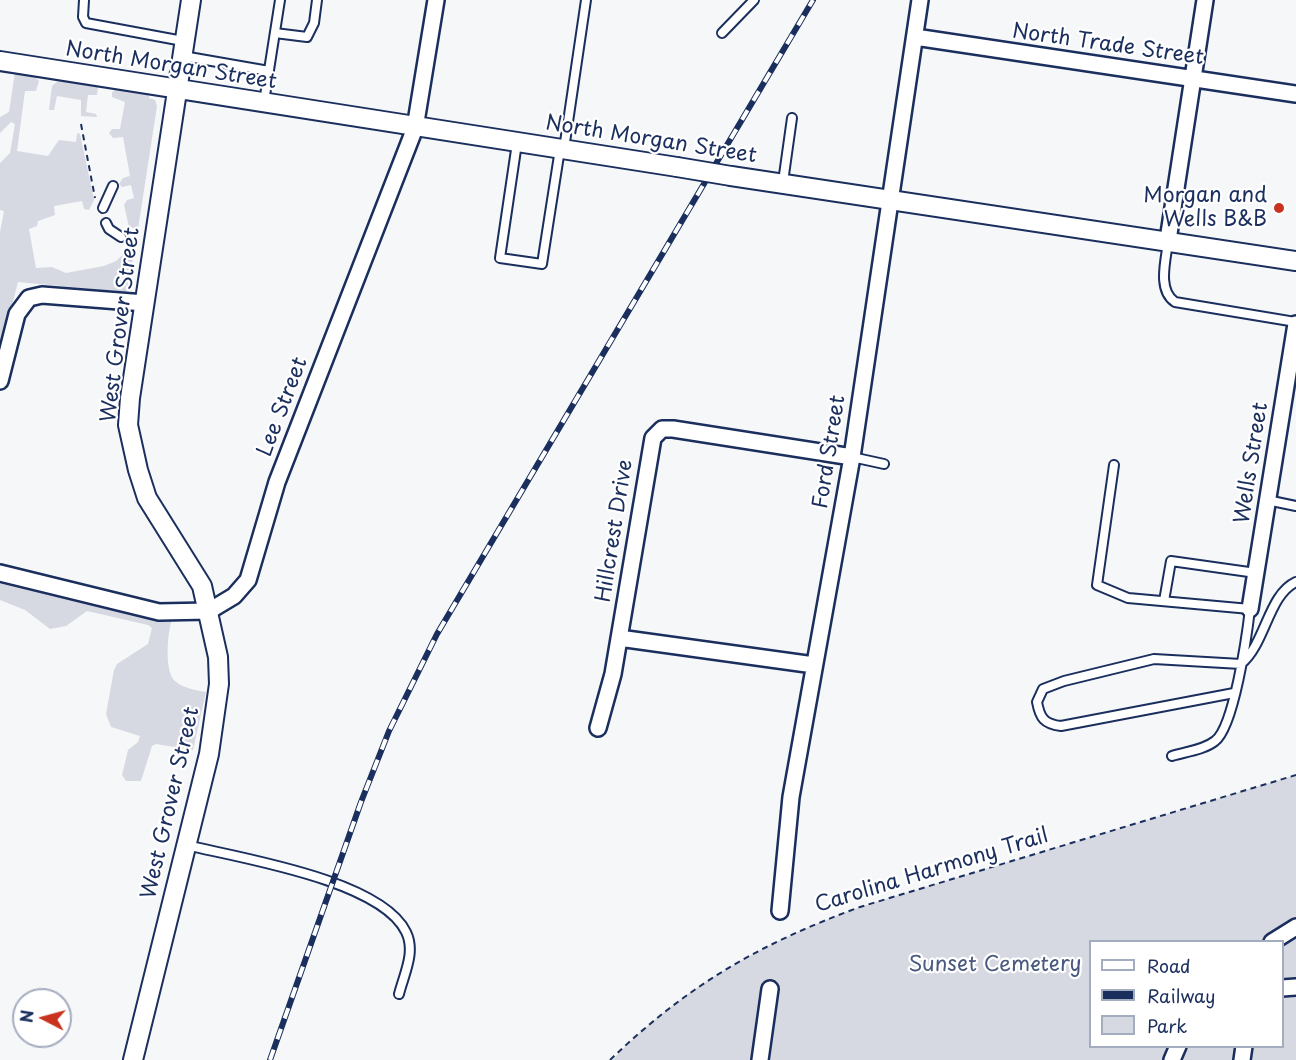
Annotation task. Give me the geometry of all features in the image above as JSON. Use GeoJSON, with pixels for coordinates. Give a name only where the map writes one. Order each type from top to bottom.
{"type":"FeatureCollection","features":[{"type":"Feature","properties":{"kind":"street","name":"West Grover Street"},"geometry":{"type":"LineString","coordinates":[[133,1060],[208,754],[219,687],[218,657],[202,586],[195,571],[147,498],[128,425],[130,398],[191,0]]}},
{"type":"Feature","properties":{"kind":"street","name":"Lee Street"},"geometry":{"type":"LineString","coordinates":[[0,573],[159,612],[209,610],[234,596],[248,580],[277,482],[415,128],[436,0]]}},
{"type":"Feature","properties":{"kind":"street","name":"Ford Street"},"geometry":{"type":"LineString","coordinates":[[780,911],[791,797],[852,457],[920,0]]}},
{"type":"Feature","properties":{"kind":"street"},"geometry":{"type":"LineString","coordinates":[[1168,240],[1204,0]]}},
{"type":"Feature","properties":{"kind":"street","name":"North Trade Street"},"geometry":{"type":"LineString","coordinates":[[915,37],[1296,94]]}},
{"type":"Feature","properties":{"kind":"street","name":"North Morgan Street"},"geometry":{"type":"LineString","coordinates":[[0,61],[415,128],[562,148],[890,201],[1168,240],[1296,261]]}},
{"type":"Feature","properties":{"kind":"street"},"geometry":{"type":"LineString","coordinates":[[0,381],[17,314],[29,298],[42,295],[145,303]]}},
{"type":"Feature","properties":{"kind":"street","name":"Wells Street"},"geometry":{"type":"LineString","coordinates":[[1250,609],[1296,323]]}},
{"type":"Feature","properties":{"kind":"street","name":"Hillcrest Drive"},"geometry":{"type":"LineString","coordinates":[[619,638],[648,458],[653,438],[662,429],[852,457]]}},
{"type":"Feature","properties":{"kind":"street"},"geometry":{"type":"LineString","coordinates":[[598,728],[607,701],[619,638],[814,665]]}},
{"type":"Feature","properties":{"kind":"street"},"geometry":{"type":"LineString","coordinates":[[1275,940],[1296,927]]}},
{"type":"Feature","properties":{"kind":"street"},"geometry":{"type":"LineString","coordinates":[[760,1060],[770,989]]}},
{"type":"Feature","properties":{"kind":"lane"},"geometry":{"type":"LineString","coordinates":[[84,0],[83,17],[86,23],[269,71]]}},
{"type":"Feature","properties":{"kind":"lane"},"geometry":{"type":"LineString","coordinates":[[264,103],[280,0]]}},
{"type":"Feature","properties":{"kind":"lane"},"geometry":{"type":"LineString","coordinates":[[275,33],[308,37],[312,30],[317,0]]}},
{"type":"Feature","properties":{"kind":"lane"},"geometry":{"type":"LineString","coordinates":[[518,142],[500,258],[542,264],[586,0]]}},
{"type":"Feature","properties":{"kind":"lane"},"geometry":{"type":"LineString","coordinates":[[722,33],[754,0]]}},
{"type":"Feature","properties":{"kind":"lane"},"geometry":{"type":"LineString","coordinates":[[783,184],[792,118]]}},
{"type":"Feature","properties":{"kind":"lane"},"geometry":{"type":"LineString","coordinates":[[99,206],[113,186]]}},
{"type":"Feature","properties":{"kind":"lane"},"geometry":{"type":"LineString","coordinates":[[106,223],[109,229],[122,237]]}},
{"type":"Feature","properties":{"kind":"lane"},"geometry":{"type":"LineString","coordinates":[[1168,240],[1164,284],[1169,298],[1187,306],[1296,323]]}},
{"type":"Feature","properties":{"kind":"lane"},"geometry":{"type":"LineString","coordinates":[[852,457],[884,464]]}},
{"type":"Feature","properties":{"kind":"lane"},"geometry":{"type":"LineString","coordinates":[[1114,465],[1097,585],[1128,598],[1250,609],[1224,733],[1209,745],[1172,756]]}},
{"type":"Feature","properties":{"kind":"lane"},"geometry":{"type":"LineString","coordinates":[[1267,500],[1296,506]]}},
{"type":"Feature","properties":{"kind":"lane"},"geometry":{"type":"LineString","coordinates":[[1164,601],[1171,561],[1256,573]]}},
{"type":"Feature","properties":{"kind":"lane"},"geometry":{"type":"LineString","coordinates":[[1234,693],[1061,726],[1049,724],[1041,719],[1037,702],[1043,689],[1131,663],[1154,659],[1240,664],[1257,646],[1277,600],[1284,590],[1296,582]]}},
{"type":"Feature","properties":{"kind":"lane"},"geometry":{"type":"LineString","coordinates":[[186,845],[332,881],[387,907],[406,932],[411,951],[399,994]]}},
{"type":"Feature","properties":{"kind":"path"},"geometry":{"type":"LineString","coordinates":[[81,124],[99,206]]}},
{"type":"Feature","properties":{"kind":"path","name":"Carolina Harmony Trail"},"geometry":{"type":"LineString","coordinates":[[610,1060],[686,994],[742,958],[798,930],[860,907],[1296,776]]}},
{"type":"Feature","properties":{"kind":"green space"},"geometry":{"type":"Polygon","coordinates":[[[15,72],[33,75],[39,81],[36,91],[25,91],[17,151],[48,156],[59,140],[76,142],[77,133],[80,134],[94,200],[89,210],[84,209],[82,201],[54,206],[55,215],[38,221],[37,226],[29,229],[36,268],[52,267],[66,273],[104,266],[116,261],[127,251],[134,252],[128,291],[125,292],[18,282],[0,352],[0,232],[4,211],[0,210],[0,163],[10,153],[15,124],[11,122],[0,133],[0,117],[9,112],[15,72]]]}},
{"type":"Feature","properties":{"kind":"green space"},"geometry":{"type":"Polygon","coordinates":[[[59,80],[98,87],[97,95],[88,95],[86,112],[96,114],[97,117],[81,116],[81,100],[57,96],[54,110],[49,110],[52,86],[59,80]]]}},
{"type":"Feature","properties":{"kind":"green space"},"geometry":{"type":"Polygon","coordinates":[[[116,90],[149,94],[149,98],[155,100],[157,106],[138,229],[129,227],[124,205],[127,200],[134,198],[131,185],[122,187],[119,184],[123,178],[130,176],[123,137],[113,138],[109,133],[112,129],[120,129],[125,102],[112,97],[112,92],[116,90]]]}},
{"type":"Feature","properties":{"kind":"green space"},"geometry":{"type":"Polygon","coordinates":[[[0,578],[173,617],[169,631],[168,650],[169,669],[172,676],[182,685],[206,692],[193,750],[156,744],[152,746],[141,781],[126,781],[122,775],[128,750],[138,742],[140,736],[111,727],[106,714],[117,664],[148,644],[152,628],[148,625],[87,611],[66,626],[50,629],[25,610],[0,600],[0,578]]]}},
{"type":"Feature","properties":{"kind":"green space","name":"Sunset Cemetery"},"geometry":{"type":"Polygon","coordinates":[[[1296,775],[1296,1060],[612,1060],[667,1010],[697,988],[759,951],[860,907],[1296,775]]]}},
{"type":"Feature","properties":{"kind":"railway"},"geometry":{"type":"LineString","coordinates":[[270,1060],[361,802],[389,731],[437,634],[813,0]]}},
{"type":"Feature","properties":{"kind":"place","name":"Morgan and Wells B&B"},"geometry":{"type":"Point","coordinates":[1279,208]}}]}
